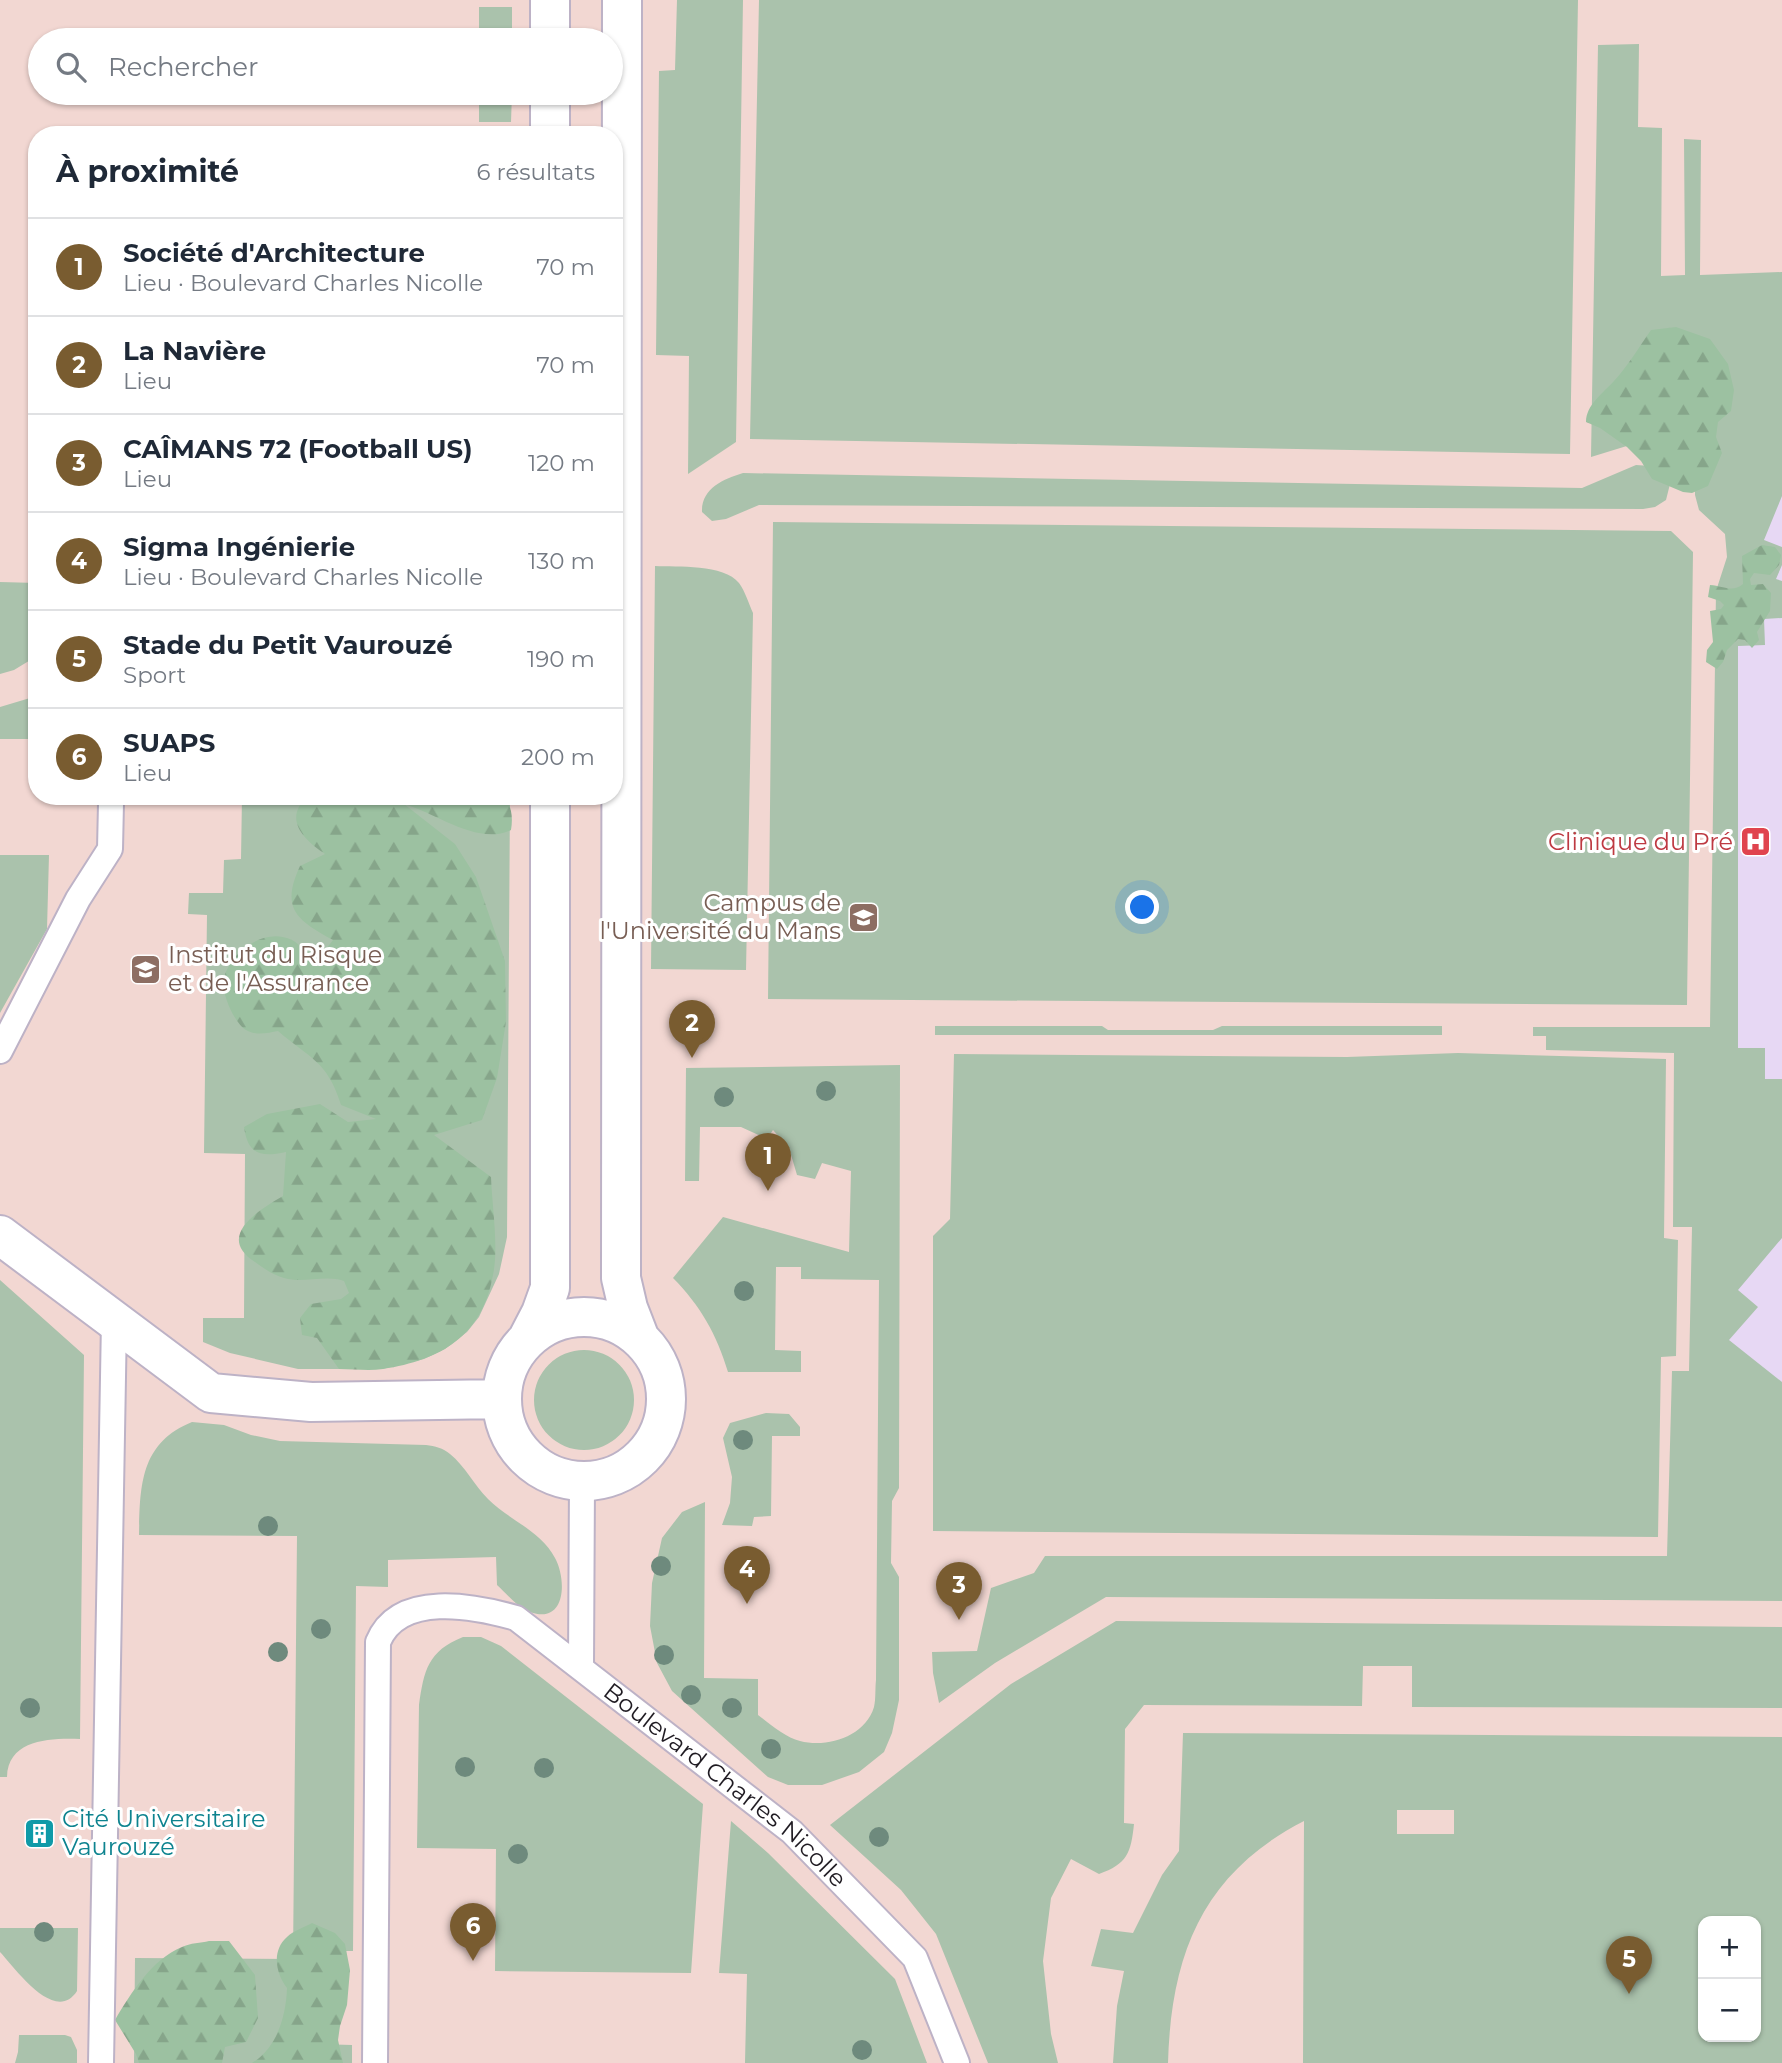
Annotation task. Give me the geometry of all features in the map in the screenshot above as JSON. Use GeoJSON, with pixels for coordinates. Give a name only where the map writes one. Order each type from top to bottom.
{"type":"FeatureCollection","features":[{"type":"Feature","properties":{"kind":"street"},"geometry":{"type":"LineString","coordinates":[[550,0],[550,28]]}},
{"type":"Feature","properties":{"kind":"street"},"geometry":{"type":"LineString","coordinates":[[622,0],[622,28]]}},
{"type":"Feature","properties":{"kind":"street"},"geometry":{"type":"LineString","coordinates":[[550,105],[550,126]]}},
{"type":"Feature","properties":{"kind":"street"},"geometry":{"type":"LineString","coordinates":[[622,105],[622,126]]}},
{"type":"Feature","properties":{"kind":"street"},"geometry":{"type":"LineString","coordinates":[[527,1340],[550,1325],[582,1317],[613,1322],[647,1346],[662,1371],[666,1403],[664,1421],[651,1448],[631,1468],[605,1479],[582,1482],[550,1474],[530,1462],[514,1443],[507,1426],[502,1399],[506,1371],[527,1340],[550,1288],[550,805]]}},
{"type":"Feature","properties":{"kind":"street"},"geometry":{"type":"LineString","coordinates":[[621,805],[621,1278],[628,1308],[640,1339]]}},
{"type":"Feature","properties":{"kind":"street"},"geometry":{"type":"LineString","coordinates":[[0,1236],[211,1393],[311,1402],[502,1399]]}},
{"type":"Feature","properties":{"kind":"lane"},"geometry":{"type":"LineString","coordinates":[[0,1051],[78,899],[110,849],[111,805]]}},
{"type":"Feature","properties":{"kind":"lane"},"geometry":{"type":"LineString","coordinates":[[101,2063],[114,1320]]}},
{"type":"Feature","properties":{"kind":"lane","name":"Boulevard Charles Nicolle"},"geometry":{"type":"LineString","coordinates":[[582,1482],[581,1667],[792,1832],[915,1958],[957,2063]]}},
{"type":"Feature","properties":{"kind":"lane"},"geometry":{"type":"LineString","coordinates":[[375,2063],[377,1655],[383,1629],[398,1617],[422,1609],[447,1606],[479,1608],[516,1618],[581,1667]]}},
{"type":"Feature","properties":{"kind":"shaded area","name":"Campus de l'Université du Mans"},"geometry":{"type":"Polygon","coordinates":[[[0,0],[1782,0],[1782,469],[1732,589],[1722,1556],[1782,1560],[1782,2063],[0,2063],[0,0]]]}},
{"type":"Feature","properties":{"kind":"shaded area","name":"Clinique du Pré"},"geometry":{"type":"Polygon","coordinates":[[[1782,469],[1782,1560],[1722,1556],[1732,589],[1782,469]]]}},
{"type":"Feature","properties":{"kind":"green space"},"geometry":{"type":"Polygon","coordinates":[[[677,0],[743,0],[736,442],[688,474],[689,356],[656,355],[659,71],[675,70],[677,0]]]}},
{"type":"Feature","properties":{"kind":"green space"},"geometry":{"type":"Polygon","coordinates":[[[759,0],[1578,0],[1570,454],[750,439],[759,0]]]}},
{"type":"Feature","properties":{"kind":"green space"},"geometry":{"type":"Polygon","coordinates":[[[479,7],[512,7],[512,28],[479,28],[479,7]]]}},
{"type":"Feature","properties":{"kind":"green space"},"geometry":{"type":"Polygon","coordinates":[[[1639,44],[1638,127],[1662,128],[1661,276],[1685,275],[1684,139],[1701,140],[1700,275],[1782,272],[1782,496],[1764,540],[1782,547],[1782,565],[1776,579],[1782,581],[1782,618],[1764,619],[1765,645],[1738,646],[1738,1048],[1765,1048],[1765,1079],[1782,1079],[1782,1238],[1738,1290],[1758,1307],[1729,1340],[1782,1382],[1782,1601],[1106,1597],[995,1663],[939,1703],[932,1652],[977,1651],[991,1588],[1034,1573],[1045,1556],[1667,1556],[1672,1371],[1689,1371],[1692,1227],[1673,1227],[1674,1053],[1546,1050],[1546,1036],[1533,1036],[1533,1027],[1710,1027],[1716,591],[1727,557],[1725,534],[1699,510],[1695,495],[1695,471],[1630,445],[1591,457],[1598,45],[1639,44]]]}},
{"type":"Feature","properties":{"kind":"green space"},"geometry":{"type":"Polygon","coordinates":[[[479,105],[512,105],[511,122],[479,122],[479,105]]]}},
{"type":"Feature","properties":{"kind":"green space"},"geometry":{"type":"Polygon","coordinates":[[[1676,327],[1710,339],[1728,364],[1734,390],[1731,411],[1718,422],[1716,437],[1722,453],[1708,486],[1692,493],[1652,479],[1641,461],[1627,447],[1600,428],[1586,422],[1592,405],[1624,369],[1651,330],[1676,327]]]}},
{"type":"Feature","properties":{"kind":"green space"},"geometry":{"type":"Polygon","coordinates":[[[1636,465],[1651,466],[1670,484],[1666,500],[1655,507],[759,505],[726,519],[712,521],[702,512],[709,491],[728,478],[743,473],[1582,488],[1636,465]]]}},
{"type":"Feature","properties":{"kind":"green space"},"geometry":{"type":"Polygon","coordinates":[[[773,522],[1671,531],[1693,552],[1687,1005],[768,999],[773,522]]]}},
{"type":"Feature","properties":{"kind":"green space"},"geometry":{"type":"Polygon","coordinates":[[[1762,545],[1775,547],[1781,555],[1779,565],[1770,575],[1754,573],[1750,579],[1751,585],[1763,584],[1771,593],[1770,611],[1757,632],[1759,640],[1752,648],[1745,640],[1738,639],[1727,650],[1717,669],[1706,662],[1707,650],[1713,642],[1710,611],[1721,609],[1724,605],[1708,597],[1710,585],[1731,589],[1743,584],[1742,556],[1762,545]]]}},
{"type":"Feature","properties":{"kind":"green space"},"geometry":{"type":"Polygon","coordinates":[[[655,566],[723,572],[739,583],[753,613],[746,970],[651,969],[655,566]]]}},
{"type":"Feature","properties":{"kind":"green space"},"geometry":{"type":"Polygon","coordinates":[[[0,582],[28,583],[28,661],[0,674],[0,582]]]}},
{"type":"Feature","properties":{"kind":"green space"},"geometry":{"type":"Polygon","coordinates":[[[28,699],[28,739],[0,739],[0,707],[28,699]]]}},
{"type":"Feature","properties":{"kind":"green space"},"geometry":{"type":"Polygon","coordinates":[[[242,805],[510,805],[507,1237],[499,1274],[479,1317],[467,1332],[445,1349],[424,1359],[382,1369],[298,1369],[230,1353],[203,1342],[203,1318],[244,1318],[245,1154],[204,1153],[207,915],[188,914],[189,893],[223,893],[224,860],[241,859],[242,805]]]}},
{"type":"Feature","properties":{"kind":"green space"},"geometry":{"type":"Polygon","coordinates":[[[300,805],[405,805],[455,844],[476,877],[505,961],[506,1022],[497,1078],[482,1120],[434,1135],[491,1177],[495,1264],[487,1296],[469,1329],[456,1342],[423,1359],[383,1369],[339,1369],[317,1338],[302,1335],[300,1318],[311,1304],[341,1299],[349,1293],[344,1281],[329,1278],[292,1280],[280,1277],[255,1262],[239,1243],[245,1224],[283,1196],[286,1152],[258,1152],[249,1144],[244,1127],[267,1114],[320,1104],[348,1122],[376,1119],[341,1105],[330,1078],[323,1069],[278,1031],[254,1033],[241,1026],[226,998],[223,983],[228,967],[250,944],[271,937],[292,940],[316,962],[333,940],[301,919],[292,903],[294,881],[300,866],[325,854],[304,836],[296,821],[300,805]]]}},
{"type":"Feature","properties":{"kind":"green space"},"geometry":{"type":"Polygon","coordinates":[[[407,805],[509,805],[511,830],[498,834],[471,831],[407,805]]]}},
{"type":"Feature","properties":{"kind":"green space"},"geometry":{"type":"Polygon","coordinates":[[[0,855],[49,855],[47,929],[0,1013],[0,855]]]}},
{"type":"Feature","properties":{"kind":"green space"},"geometry":{"type":"Polygon","coordinates":[[[935,1026],[1102,1026],[1108,1030],[1213,1030],[1222,1026],[1442,1026],[1442,1035],[935,1035],[935,1026]]]}},
{"type":"Feature","properties":{"kind":"green space"},"geometry":{"type":"Polygon","coordinates":[[[1458,1053],[1666,1059],[1664,1238],[1678,1240],[1676,1356],[1661,1357],[1658,1537],[933,1531],[933,1236],[950,1219],[954,1054],[1347,1057],[1458,1053]]]}},
{"type":"Feature","properties":{"kind":"green space"},"geometry":{"type":"Polygon","coordinates":[[[900,1065],[899,1488],[892,1501],[891,1563],[899,1577],[899,1700],[892,1733],[884,1752],[859,1772],[822,1785],[788,1785],[768,1777],[672,1691],[657,1663],[650,1626],[652,1583],[662,1538],[682,1512],[705,1502],[704,1678],[758,1679],[758,1715],[784,1734],[800,1741],[822,1743],[844,1738],[854,1733],[869,1717],[875,1704],[876,1680],[879,1280],[801,1279],[801,1267],[776,1267],[775,1350],[801,1351],[801,1372],[728,1372],[706,1321],[673,1278],[723,1217],[849,1252],[851,1171],[822,1163],[815,1179],[797,1175],[789,1148],[773,1130],[767,1139],[741,1127],[700,1127],[699,1181],[685,1181],[686,1068],[900,1065]]]}},
{"type":"Feature","properties":{"kind":"green space"},"geometry":{"type":"Polygon","coordinates":[[[0,1280],[84,1355],[80,1739],[56,1739],[33,1743],[23,1748],[9,1764],[7,1777],[0,1777],[0,1280]]]}},
{"type":"Feature","properties":{"kind":"green space"},"geometry":{"type":"Polygon","coordinates":[[[574,1350],[594,1350],[620,1364],[631,1381],[634,1400],[631,1419],[620,1436],[594,1450],[574,1450],[556,1442],[542,1428],[534,1410],[534,1390],[542,1372],[556,1358],[574,1350]]]}},
{"type":"Feature","properties":{"kind":"green space"},"geometry":{"type":"Polygon","coordinates":[[[766,1413],[789,1414],[800,1427],[800,1436],[772,1436],[771,1516],[754,1517],[752,1526],[722,1525],[730,1503],[732,1477],[723,1438],[730,1423],[766,1413]]]}},
{"type":"Feature","properties":{"kind":"green space"},"geometry":{"type":"Polygon","coordinates":[[[192,1422],[224,1425],[251,1435],[280,1441],[426,1445],[442,1449],[460,1464],[488,1499],[542,1540],[559,1567],[562,1588],[560,1598],[551,1612],[542,1614],[521,1607],[497,1585],[496,1557],[388,1560],[388,1587],[356,1586],[353,1951],[318,1951],[318,2044],[352,2045],[352,2063],[134,2063],[135,1958],[293,1959],[297,1536],[139,1535],[140,1500],[146,1468],[162,1442],[192,1422]]]}},
{"type":"Feature","properties":{"kind":"green space"},"geometry":{"type":"Polygon","coordinates":[[[1116,1621],[1782,1627],[1782,1708],[1412,1707],[1412,1666],[1363,1666],[1362,1706],[1144,1705],[1125,1729],[1124,1823],[1134,1824],[1129,1850],[1116,1866],[1099,1874],[1071,1859],[1051,1898],[1043,1961],[1051,2034],[1058,2063],[988,2063],[936,1934],[901,1890],[830,1825],[1011,1684],[1116,1621]]]}},
{"type":"Feature","properties":{"kind":"green space"},"geometry":{"type":"Polygon","coordinates":[[[463,1637],[481,1637],[501,1646],[703,1804],[691,1973],[495,1971],[496,1849],[417,1848],[419,1705],[423,1682],[435,1655],[463,1637]]]}},
{"type":"Feature","properties":{"kind":"green space"},"geometry":{"type":"Polygon","coordinates":[[[1183,1733],[1782,1737],[1782,2063],[1303,2063],[1304,1821],[1269,1842],[1241,1865],[1217,1892],[1199,1921],[1176,1987],[1168,2063],[1113,2063],[1117,2006],[1124,1971],[1091,1966],[1101,1929],[1133,1933],[1162,1875],[1179,1851],[1183,1733]],[[1397,1810],[1397,1834],[1454,1834],[1454,1810],[1397,1810]]]}},
{"type":"Feature","properties":{"kind":"green space"},"geometry":{"type":"Polygon","coordinates":[[[731,1821],[768,1853],[895,1979],[927,2063],[745,2063],[747,1974],[719,1973],[731,1821]]]}},
{"type":"Feature","properties":{"kind":"green space"},"geometry":{"type":"Polygon","coordinates":[[[312,1923],[335,1933],[345,1944],[350,1970],[347,2005],[338,2040],[343,2063],[252,2063],[261,2057],[274,2040],[285,2009],[287,1988],[278,1969],[279,1949],[290,1935],[312,1923]]]}},
{"type":"Feature","properties":{"kind":"green space"},"geometry":{"type":"Polygon","coordinates":[[[0,1928],[78,1928],[77,1991],[68,2000],[58,2001],[47,1998],[36,1990],[0,1952],[0,1928]]]}},
{"type":"Feature","properties":{"kind":"green space"},"geometry":{"type":"Polygon","coordinates":[[[209,1941],[229,1941],[255,1975],[258,2018],[246,2042],[225,2047],[222,2063],[139,2063],[115,2020],[135,1988],[161,1960],[185,1946],[209,1941]]]}},
{"type":"Feature","properties":{"kind":"green space"},"geometry":{"type":"Polygon","coordinates":[[[19,2035],[71,2037],[77,2050],[77,2063],[15,2063],[19,2035]]]}},
{"type":"Feature","properties":{"kind":"place","name":"Clinique du Pré"},"geometry":{"type":"Point","coordinates":[1756,842]}},
{"type":"Feature","properties":{"kind":"place","name":"Campus de l'Université du Mans"},"geometry":{"type":"Point","coordinates":[864,917]}},
{"type":"Feature","properties":{"kind":"place","name":"Institut du Risque et de l'Assurance"},"geometry":{"type":"Point","coordinates":[145,969]}},
{"type":"Feature","properties":{"kind":"place","name":"La Navière"},"geometry":{"type":"Point","coordinates":[692,1058]}},
{"type":"Feature","properties":{"kind":"place","name":"Société d'Architecture"},"geometry":{"type":"Point","coordinates":[768,1191]}},
{"type":"Feature","properties":{"kind":"place","name":"Sigma Ingénierie"},"geometry":{"type":"Point","coordinates":[747,1604]}},
{"type":"Feature","properties":{"kind":"place","name":"CAÎMANS 72 (Football US)"},"geometry":{"type":"Point","coordinates":[959,1620]}},
{"type":"Feature","properties":{"kind":"place","name":"Cité Universitaire Vaurouzé"},"geometry":{"type":"Point","coordinates":[39,1833]}},
{"type":"Feature","properties":{"kind":"place","name":"SUAPS"},"geometry":{"type":"Point","coordinates":[473,1961]}},
{"type":"Feature","properties":{"kind":"place","name":"Stade du Petit Vaurouzé"},"geometry":{"type":"Point","coordinates":[1629,1994]}}]}
